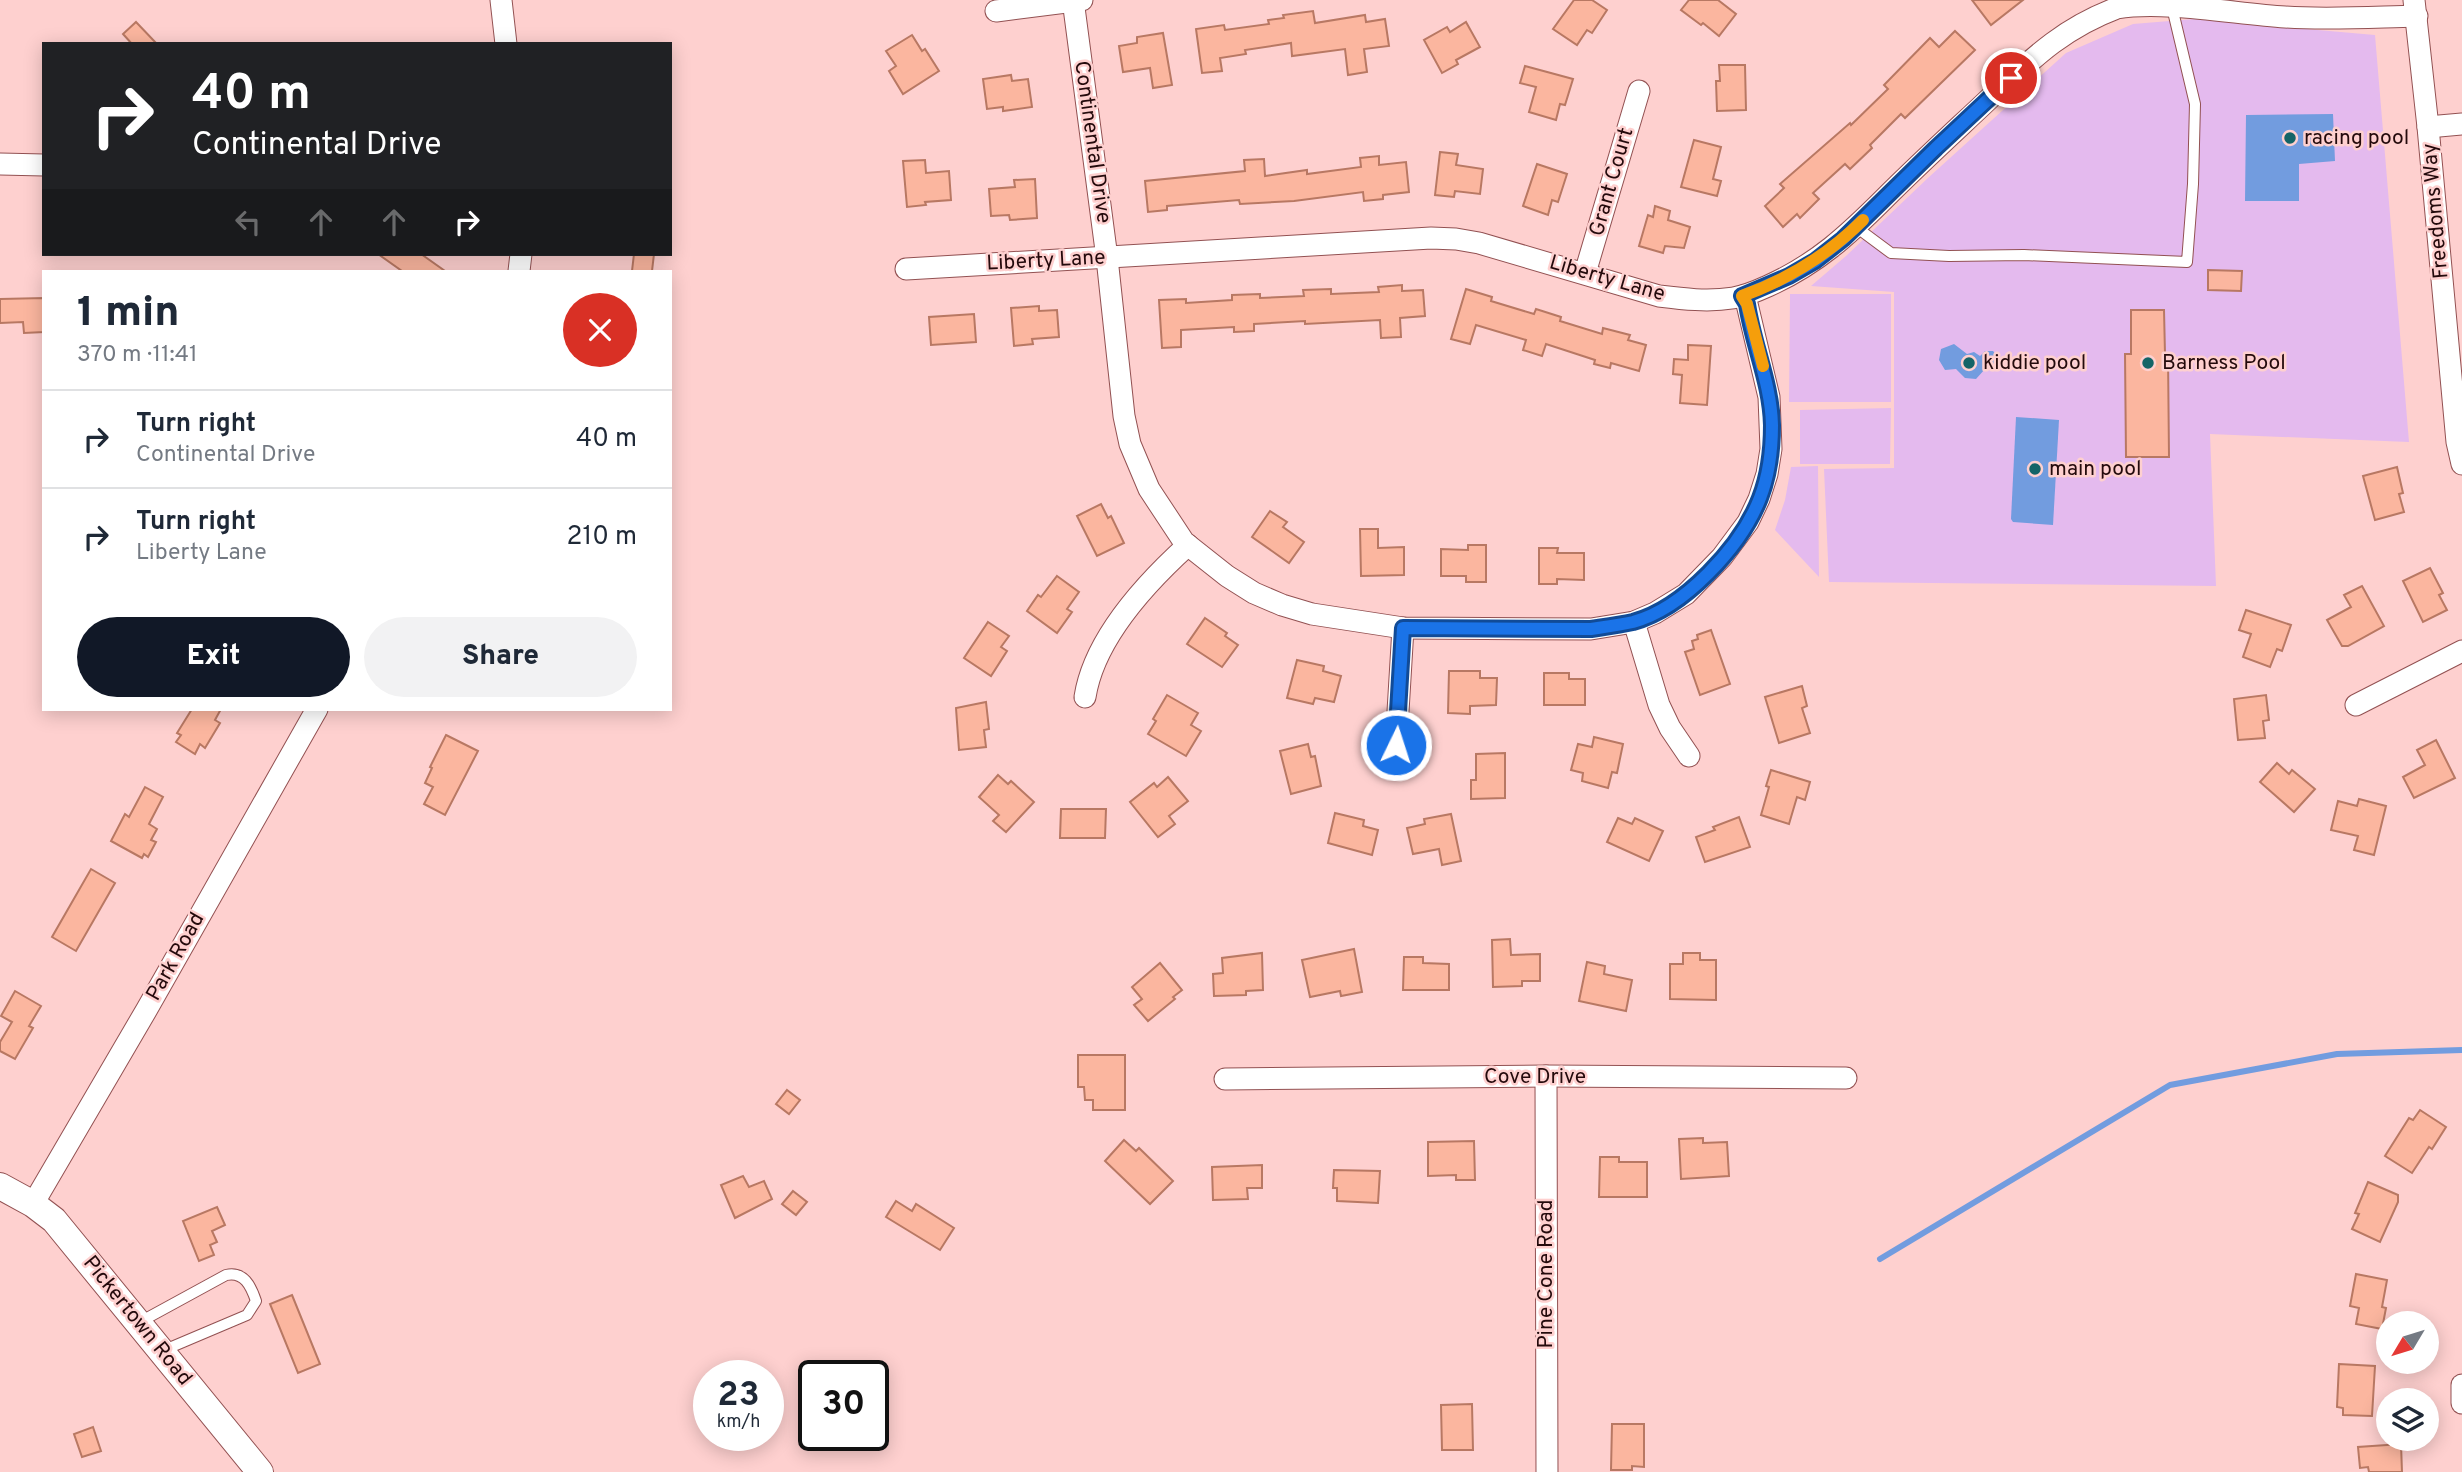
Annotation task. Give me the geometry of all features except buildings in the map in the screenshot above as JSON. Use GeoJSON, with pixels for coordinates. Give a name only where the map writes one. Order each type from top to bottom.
{"type":"FeatureCollection","features":[{"type":"Feature","properties":{"kind":"street"},"geometry":{"type":"LineString","coordinates":[[501,0],[506,42]]}},
{"type":"Feature","properties":{"kind":"street"},"geometry":{"type":"LineString","coordinates":[[996,10],[1076,0]]}},
{"type":"Feature","properties":{"kind":"street","name":"Continental Drive"},"geometry":{"type":"LineString","coordinates":[[1076,0],[1124,416],[1130,444],[1149,489],[1170,523],[1188,545],[1227,576],[1254,593],[1312,614],[1403,628],[1591,629],[1634,622],[1655,613],[1686,594],[1704,576],[1748,522],[1759,499],[1771,449],[1772,423],[1760,355],[1747,304],[1742,296]]}},
{"type":"Feature","properties":{"kind":"street","name":"Liberty Lane"},"geometry":{"type":"LineString","coordinates":[[906,269],[1431,238],[1479,243],[1659,296],[1711,300],[1742,296],[1789,276],[1815,261],[1856,227],[1936,148],[2056,39],[2085,21],[2120,7],[2158,2],[2283,17],[2348,18],[2415,8]]}},
{"type":"Feature","properties":{"kind":"street","name":"Freedoms Way"},"geometry":{"type":"LineString","coordinates":[[2415,8],[2457,388],[2457,442],[2462,464]]}},
{"type":"Feature","properties":{"kind":"street","name":"Grant Court"},"geometry":{"type":"LineString","coordinates":[[1585,273],[1639,91]]}},
{"type":"Feature","properties":{"kind":"street"},"geometry":{"type":"LineString","coordinates":[[2428,127],[2462,124]]}},
{"type":"Feature","properties":{"kind":"street"},"geometry":{"type":"LineString","coordinates":[[0,164],[42,165]]}},
{"type":"Feature","properties":{"kind":"street"},"geometry":{"type":"LineString","coordinates":[[1085,697],[1094,664],[1116,627],[1144,588],[1188,545]]}},
{"type":"Feature","properties":{"kind":"street"},"geometry":{"type":"LineString","coordinates":[[1634,622],[1659,705],[1689,757]]}},
{"type":"Feature","properties":{"kind":"street"},"geometry":{"type":"LineString","coordinates":[[1396,745],[1403,628]]}},
{"type":"Feature","properties":{"kind":"street"},"geometry":{"type":"LineString","coordinates":[[2356,705],[2462,651]]}},
{"type":"Feature","properties":{"kind":"street","name":"Park Road"},"geometry":{"type":"LineString","coordinates":[[33,1204],[316,711]]}},
{"type":"Feature","properties":{"kind":"street","name":"Cove Drive"},"geometry":{"type":"LineString","coordinates":[[1225,1079],[1546,1076],[1846,1078]]}},
{"type":"Feature","properties":{"kind":"street","name":"Pine Cone Road"},"geometry":{"type":"LineString","coordinates":[[1546,1076],[1547,1472]]}},
{"type":"Feature","properties":{"kind":"street","name":"Pickertown Road"},"geometry":{"type":"LineString","coordinates":[[0,1186],[33,1204],[54,1220],[260,1472]]}},
{"type":"Feature","properties":{"kind":"street"},"geometry":{"type":"LineString","coordinates":[[2462,1385],[2462,1403]]}},
{"type":"Feature","properties":{"kind":"lane"},"geometry":{"type":"LineString","coordinates":[[1856,227],[1891,253],[2187,262],[2195,104],[2171,4]]}},
{"type":"Feature","properties":{"kind":"lane"},"geometry":{"type":"LineString","coordinates":[[138,1323],[226,1275],[243,1277],[252,1289],[256,1301],[247,1315],[162,1352]]}},
{"type":"Feature","properties":{"kind":"shaded area","name":"Barness Pool"},"geometry":{"type":"Polygon","coordinates":[[[2194,19],[2375,35],[2409,442],[2210,434],[2216,586],[1829,582],[1824,469],[1894,468],[1894,292],[1811,286],[2066,53],[2133,24],[2194,19]]]}},
{"type":"Feature","properties":{"kind":"shaded area"},"geometry":{"type":"Polygon","coordinates":[[[1790,294],[1891,294],[1891,402],[1789,402],[1790,294]]]}},
{"type":"Feature","properties":{"kind":"shaded area"},"geometry":{"type":"Polygon","coordinates":[[[1891,408],[1890,464],[1800,464],[1800,410],[1891,408]]]}},
{"type":"Feature","properties":{"kind":"shaded area"},"geometry":{"type":"Polygon","coordinates":[[[1818,466],[1819,577],[1775,530],[1785,500],[1791,467],[1818,466]]]}},
{"type":"Feature","properties":{"kind":"water","name":"racing pool"},"geometry":{"type":"Polygon","coordinates":[[[2333,114],[2335,161],[2299,164],[2299,201],[2245,201],[2246,115],[2333,114]]]}},
{"type":"Feature","properties":{"kind":"water","name":"kiddie pool"},"geometry":{"type":"Polygon","coordinates":[[[1954,344],[1967,354],[1974,352],[1980,356],[1985,351],[1993,351],[2000,359],[1995,366],[1985,369],[1976,379],[1965,378],[1956,369],[1945,370],[1939,360],[1941,349],[1954,344]]]}},
{"type":"Feature","properties":{"kind":"water","name":"main pool"},"geometry":{"type":"Polygon","coordinates":[[[2016,417],[2059,420],[2053,525],[2013,522],[2011,519],[2016,417]]]}},
{"type":"Feature","properties":{"kind":"waterway"},"geometry":{"type":"LineString","coordinates":[[1880,1259],[2170,1085],[2337,1054],[2462,1050]]}},
{"type":"Feature","properties":{"kind":"slow traffic"},"geometry":{"type":"LineString","coordinates":[[1763,366],[1747,304],[1742,296],[1789,276],[1815,261],[1863,220]]}},
{"type":"Feature","properties":{"kind":"place","name":"racing pool"},"geometry":{"type":"Point","coordinates":[2290,138]}},
{"type":"Feature","properties":{"kind":"place","name":"kiddie pool"},"geometry":{"type":"Point","coordinates":[1969,363]}},
{"type":"Feature","properties":{"kind":"place","name":"Barness Pool"},"geometry":{"type":"Point","coordinates":[2148,363]}},
{"type":"Feature","properties":{"kind":"place","name":"main pool"},"geometry":{"type":"Point","coordinates":[2035,469]}},
{"type":"Feature","properties":{"kind":"route"},"geometry":{"type":"LineString","coordinates":[[1396,745],[1403,628],[1591,629],[1634,622],[1686,594],[1722,558],[1748,522],[1759,499],[1771,449],[1769,397],[1747,304],[1742,296],[1789,276],[1815,261],[1843,239],[2011,78]]}}]}
